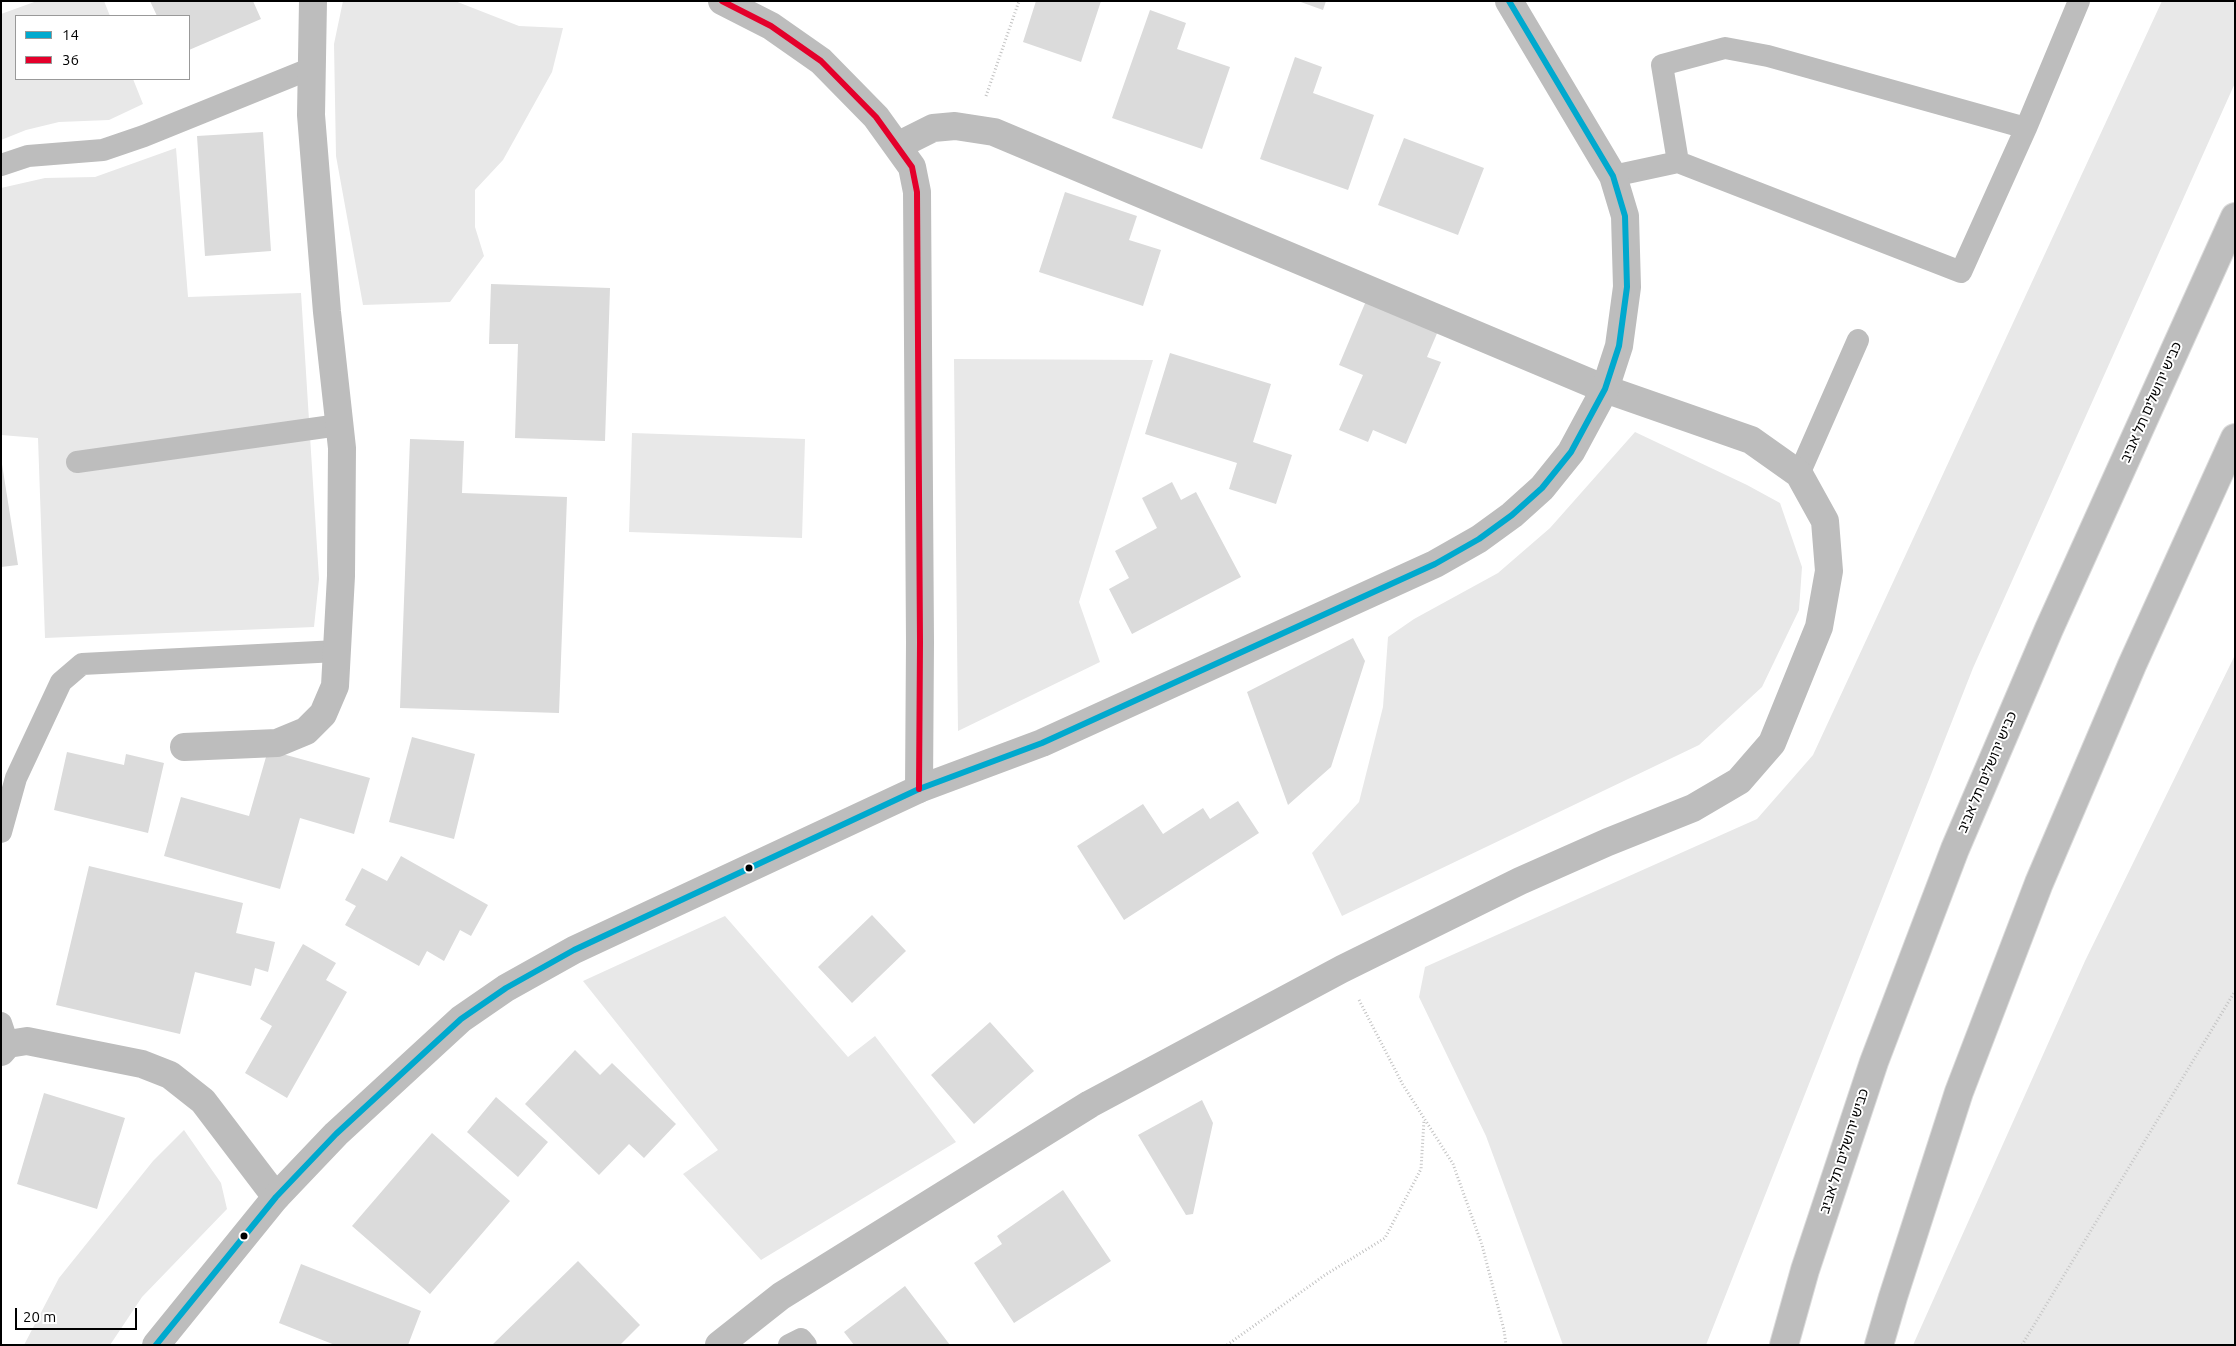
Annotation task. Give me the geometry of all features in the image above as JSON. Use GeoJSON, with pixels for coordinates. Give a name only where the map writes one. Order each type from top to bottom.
{"type":"FeatureCollection","features":[{"type":"Feature","properties":{"kind":"main road"},"geometry":{"type":"LineString","coordinates":[[184,747],[277,743],[306,731],[323,714],[335,686],[341,566],[342,448],[327,312],[311,115],[313,1]]}},
{"type":"Feature","properties":{"kind":"main road"},"geometry":{"type":"LineString","coordinates":[[722,1],[771,26],[821,61],[876,117],[912,167],[917,192],[920,632],[919,789]]}},
{"type":"Feature","properties":{"kind":"main road"},"geometry":{"type":"LineString","coordinates":[[156,1345],[276,1197],[336,1134],[461,1019],[506,988],[574,950],[919,789],[1042,743],[1435,564],[1479,539],[1512,515],[1542,488],[1572,452],[1605,389],[1619,346],[1627,287],[1625,216],[1613,176],[1508,1]]}},
{"type":"Feature","properties":{"kind":"main road"},"geometry":{"type":"LineString","coordinates":[[719,1345],[781,1296],[1090,1104],[1342,969],[1529,877],[1608,842],[1693,808],[1739,781],[1772,743],[1819,627],[1829,571],[1825,521],[1799,474],[1751,440],[1605,389],[1003,136],[955,126],[933,128],[897,146]]}},
{"type":"Feature","properties":{"kind":"main road","name":"כביש ירושלים תל אביב"},"geometry":{"type":"LineString","coordinates":[[1784,1345],[1805,1270],[1874,1062],[1955,849],[2048,629],[2235,217]]}},
{"type":"Feature","properties":{"kind":"main road"},"geometry":{"type":"LineString","coordinates":[[1879,1345],[1959,1092],[2039,883],[2132,665],[2235,438]]}},
{"type":"Feature","properties":{"kind":"main road"},"geometry":{"type":"LineString","coordinates":[[4,1040],[27,1041],[142,1064],[170,1075],[203,1101],[276,1197]]}},
{"type":"Feature","properties":{"kind":"lane"},"geometry":{"type":"LineString","coordinates":[[1613,176],[1678,162],[1961,272],[2026,128],[2080,1]]}},
{"type":"Feature","properties":{"kind":"lane"},"geometry":{"type":"LineString","coordinates":[[1678,162],[1662,65],[1725,48],[1768,56],[2026,128]]}},
{"type":"Feature","properties":{"kind":"lane"},"geometry":{"type":"LineString","coordinates":[[1,165],[28,156],[103,150],[144,136],[312,68]]}},
{"type":"Feature","properties":{"kind":"lane"},"geometry":{"type":"LineString","coordinates":[[1799,474],[1858,340]]}},
{"type":"Feature","properties":{"kind":"lane"},"geometry":{"type":"LineString","coordinates":[[77,462],[339,425]]}},
{"type":"Feature","properties":{"kind":"lane"},"geometry":{"type":"LineString","coordinates":[[1,832],[16,778],[61,682],[82,664],[337,651]]}},
{"type":"Feature","properties":{"kind":"lane"},"geometry":{"type":"LineString","coordinates":[[789,1345],[801,1339],[806,1345]]}},
{"type":"Feature","properties":{"kind":"path"},"geometry":{"type":"LineString","coordinates":[[974,129],[1019,1]]}},
{"type":"Feature","properties":{"kind":"path"},"geometry":{"type":"LineString","coordinates":[[1342,969],[1403,1085],[1457,1173],[1482,1245],[1504,1330],[1506,1345]]}},
{"type":"Feature","properties":{"kind":"path"},"geometry":{"type":"LineString","coordinates":[[2022,1345],[2235,991]]}},
{"type":"Feature","properties":{"kind":"path"},"geometry":{"type":"LineString","coordinates":[[1227,1345],[1325,1275],[1386,1238],[1421,1169],[1424,1119]]}},
{"type":"Feature","properties":{"kind":"shaded area"},"geometry":{"type":"Polygon","coordinates":[[[37,1],[104,1],[110,15],[15,15],[15,80],[133,80],[143,104],[109,120],[59,122],[26,130],[1,140],[1,14],[37,1]]]}},
{"type":"Feature","properties":{"kind":"shaded area"},"geometry":{"type":"Polygon","coordinates":[[[343,1],[455,1],[519,26],[563,28],[552,72],[503,160],[475,190],[475,227],[484,256],[450,302],[363,305],[336,156],[334,44],[343,1]]]}},
{"type":"Feature","properties":{"kind":"shaded area"},"geometry":{"type":"Polygon","coordinates":[[[2162,1],[2235,1],[2235,83],[1973,668],[1706,1345],[1563,1345],[1486,1136],[1419,997],[1425,967],[1757,819],[1813,755],[2162,1]]]}},
{"type":"Feature","properties":{"kind":"shaded area"},"geometry":{"type":"Polygon","coordinates":[[[176,148],[188,297],[301,293],[319,579],[314,627],[45,638],[38,438],[1,435],[1,188],[45,178],[95,177],[176,148]]]}},
{"type":"Feature","properties":{"kind":"shaded area"},"geometry":{"type":"Polygon","coordinates":[[[954,359],[1153,360],[1079,602],[1100,662],[958,731],[954,359]]]}},
{"type":"Feature","properties":{"kind":"shaded area"},"geometry":{"type":"Polygon","coordinates":[[[1635,432],[1747,485],[1780,503],[1802,567],[1799,610],[1762,687],[1699,745],[1342,916],[1312,853],[1359,802],[1383,707],[1388,637],[1414,619],[1498,573],[1550,528],[1635,432]]]}},
{"type":"Feature","properties":{"kind":"shaded area"},"geometry":{"type":"Polygon","coordinates":[[[632,433],[805,439],[802,538],[629,532],[632,433]]]}},
{"type":"Feature","properties":{"kind":"shaded area"},"geometry":{"type":"Polygon","coordinates":[[[2235,655],[2235,1345],[1913,1345],[2085,961],[2235,655]]]}},
{"type":"Feature","properties":{"kind":"shaded area"},"geometry":{"type":"Polygon","coordinates":[[[725,916],[848,1057],[875,1036],[956,1142],[761,1260],[683,1174],[718,1150],[583,981],[725,916]]]}},
{"type":"Feature","properties":{"kind":"shaded area"},"geometry":{"type":"Polygon","coordinates":[[[184,1130],[221,1183],[227,1209],[142,1297],[110,1345],[24,1345],[59,1278],[153,1161],[184,1130]]]}},
{"type":"Feature","properties":{"kind":"building"},"geometry":{"type":"Polygon","coordinates":[[[150,1],[253,1],[261,19],[190,50],[190,15],[157,15],[150,1]]]}},
{"type":"Feature","properties":{"kind":"building"},"geometry":{"type":"Polygon","coordinates":[[[1036,1],[1101,1],[1081,62],[1023,42],[1036,1]]]}},
{"type":"Feature","properties":{"kind":"building"},"geometry":{"type":"Polygon","coordinates":[[[1298,1],[1326,1],[1323,10],[1298,1]]]}},
{"type":"Feature","properties":{"kind":"building"},"geometry":{"type":"Polygon","coordinates":[[[1150,10],[1186,23],[1177,49],[1230,67],[1202,149],[1112,118],[1150,10]]]}},
{"type":"Feature","properties":{"kind":"building"},"geometry":{"type":"Polygon","coordinates":[[[1295,57],[1322,67],[1313,93],[1374,115],[1348,190],[1260,159],[1295,57]]]}},
{"type":"Feature","properties":{"kind":"building"},"geometry":{"type":"Polygon","coordinates":[[[263,132],[271,251],[205,256],[197,136],[263,132]]]}},
{"type":"Feature","properties":{"kind":"building"},"geometry":{"type":"Polygon","coordinates":[[[1404,138],[1484,168],[1458,235],[1378,205],[1404,138]]]}},
{"type":"Feature","properties":{"kind":"building"},"geometry":{"type":"Polygon","coordinates":[[[1065,192],[1137,216],[1129,240],[1161,250],[1143,306],[1039,272],[1065,192]]]}},
{"type":"Feature","properties":{"kind":"building"},"geometry":{"type":"Polygon","coordinates":[[[491,284],[610,288],[605,441],[515,438],[518,344],[489,344],[491,284]]]}},
{"type":"Feature","properties":{"kind":"building"},"geometry":{"type":"Polygon","coordinates":[[[1366,301],[1438,331],[1427,357],[1441,362],[1406,444],[1373,430],[1368,442],[1339,430],[1363,375],[1339,365],[1366,301]]]}},
{"type":"Feature","properties":{"kind":"building"},"geometry":{"type":"Polygon","coordinates":[[[1170,353],[1271,384],[1253,442],[1292,455],[1276,504],[1229,489],[1237,463],[1145,434],[1170,353]]]}},
{"type":"Feature","properties":{"kind":"building"},"geometry":{"type":"Polygon","coordinates":[[[410,439],[464,441],[462,493],[567,497],[559,713],[400,708],[410,439]]]}},
{"type":"Feature","properties":{"kind":"building"},"geometry":{"type":"Polygon","coordinates":[[[1,458],[18,565],[1,567],[1,458]]]}},
{"type":"Feature","properties":{"kind":"building"},"geometry":{"type":"Polygon","coordinates":[[[1172,482],[1181,500],[1196,492],[1241,577],[1132,634],[1109,589],[1129,578],[1115,551],[1157,528],[1142,498],[1172,482]]]}},
{"type":"Feature","properties":{"kind":"building"},"geometry":{"type":"Polygon","coordinates":[[[1353,638],[1365,661],[1331,767],[1288,805],[1247,692],[1353,638]]]}},
{"type":"Feature","properties":{"kind":"building"},"geometry":{"type":"Polygon","coordinates":[[[412,737],[475,754],[454,839],[389,822],[412,737]]]}},
{"type":"Feature","properties":{"kind":"building"},"geometry":{"type":"Polygon","coordinates":[[[268,750],[370,778],[354,834],[300,818],[280,889],[164,856],[181,797],[249,816],[268,750]]]}},
{"type":"Feature","properties":{"kind":"building"},"geometry":{"type":"Polygon","coordinates":[[[67,752],[124,765],[126,754],[164,763],[148,833],[54,810],[67,752]]]}},
{"type":"Feature","properties":{"kind":"building"},"geometry":{"type":"Polygon","coordinates":[[[1238,801],[1259,833],[1124,920],[1077,846],[1143,804],[1163,834],[1203,808],[1210,819],[1238,801]]]}},
{"type":"Feature","properties":{"kind":"building"},"geometry":{"type":"Polygon","coordinates":[[[401,856],[488,905],[471,936],[460,930],[444,961],[427,951],[419,966],[345,925],[356,906],[345,900],[362,868],[387,881],[401,856]]]}},
{"type":"Feature","properties":{"kind":"building"},"geometry":{"type":"Polygon","coordinates":[[[89,866],[243,903],[236,933],[275,942],[268,972],[255,968],[251,986],[195,972],[180,1034],[56,1005],[89,866]]]}},
{"type":"Feature","properties":{"kind":"building"},"geometry":{"type":"Polygon","coordinates":[[[872,915],[906,951],[852,1003],[818,967],[872,915]]]}},
{"type":"Feature","properties":{"kind":"building"},"geometry":{"type":"Polygon","coordinates":[[[303,944],[336,963],[326,980],[347,992],[287,1098],[245,1073],[272,1026],[260,1019],[303,944]]]}},
{"type":"Feature","properties":{"kind":"building"},"geometry":{"type":"Polygon","coordinates":[[[990,1022],[1034,1071],[974,1124],[931,1075],[990,1022]]]}},
{"type":"Feature","properties":{"kind":"building"},"geometry":{"type":"Polygon","coordinates":[[[575,1050],[600,1075],[612,1063],[676,1124],[644,1158],[629,1144],[599,1175],[525,1104],[575,1050]]]}},
{"type":"Feature","properties":{"kind":"building"},"geometry":{"type":"Polygon","coordinates":[[[44,1093],[125,1118],[97,1209],[17,1184],[44,1093]]]}},
{"type":"Feature","properties":{"kind":"building"},"geometry":{"type":"Polygon","coordinates":[[[496,1097],[548,1142],[518,1177],[467,1132],[496,1097]]]}},
{"type":"Feature","properties":{"kind":"building"},"geometry":{"type":"Polygon","coordinates":[[[1202,1100],[1213,1123],[1193,1214],[1186,1215],[1138,1135],[1202,1100]]]}},
{"type":"Feature","properties":{"kind":"building"},"geometry":{"type":"Polygon","coordinates":[[[432,1133],[510,1201],[430,1294],[352,1226],[432,1133]]]}},
{"type":"Feature","properties":{"kind":"building"},"geometry":{"type":"Polygon","coordinates":[[[1063,1190],[1111,1261],[1014,1323],[974,1263],[1002,1244],[997,1236],[1063,1190]]]}},
{"type":"Feature","properties":{"kind":"building"},"geometry":{"type":"Polygon","coordinates":[[[578,1261],[640,1325],[620,1345],[492,1345],[578,1261]]]}},
{"type":"Feature","properties":{"kind":"building"},"geometry":{"type":"Polygon","coordinates":[[[301,1264],[421,1311],[408,1345],[335,1345],[279,1323],[301,1264]]]}},
{"type":"Feature","properties":{"kind":"building"},"geometry":{"type":"Polygon","coordinates":[[[905,1286],[950,1345],[854,1345],[844,1332],[905,1286]]]}},
{"type":"Feature","properties":{"kind":"transit line","name":"36"},"geometry":{"type":"LineString","coordinates":[[722,1],[771,26],[821,61],[876,117],[912,167],[917,192],[919,789]]}},
{"type":"Feature","properties":{"kind":"transit line","name":"14"},"geometry":{"type":"LineString","coordinates":[[156,1345],[276,1197],[336,1134],[461,1019],[506,988],[574,950],[919,789],[1042,743],[1435,564],[1479,539],[1512,515],[1542,488],[1571,452],[1605,389],[1619,346],[1627,287],[1625,216],[1613,176],[1509,1]]}}]}
